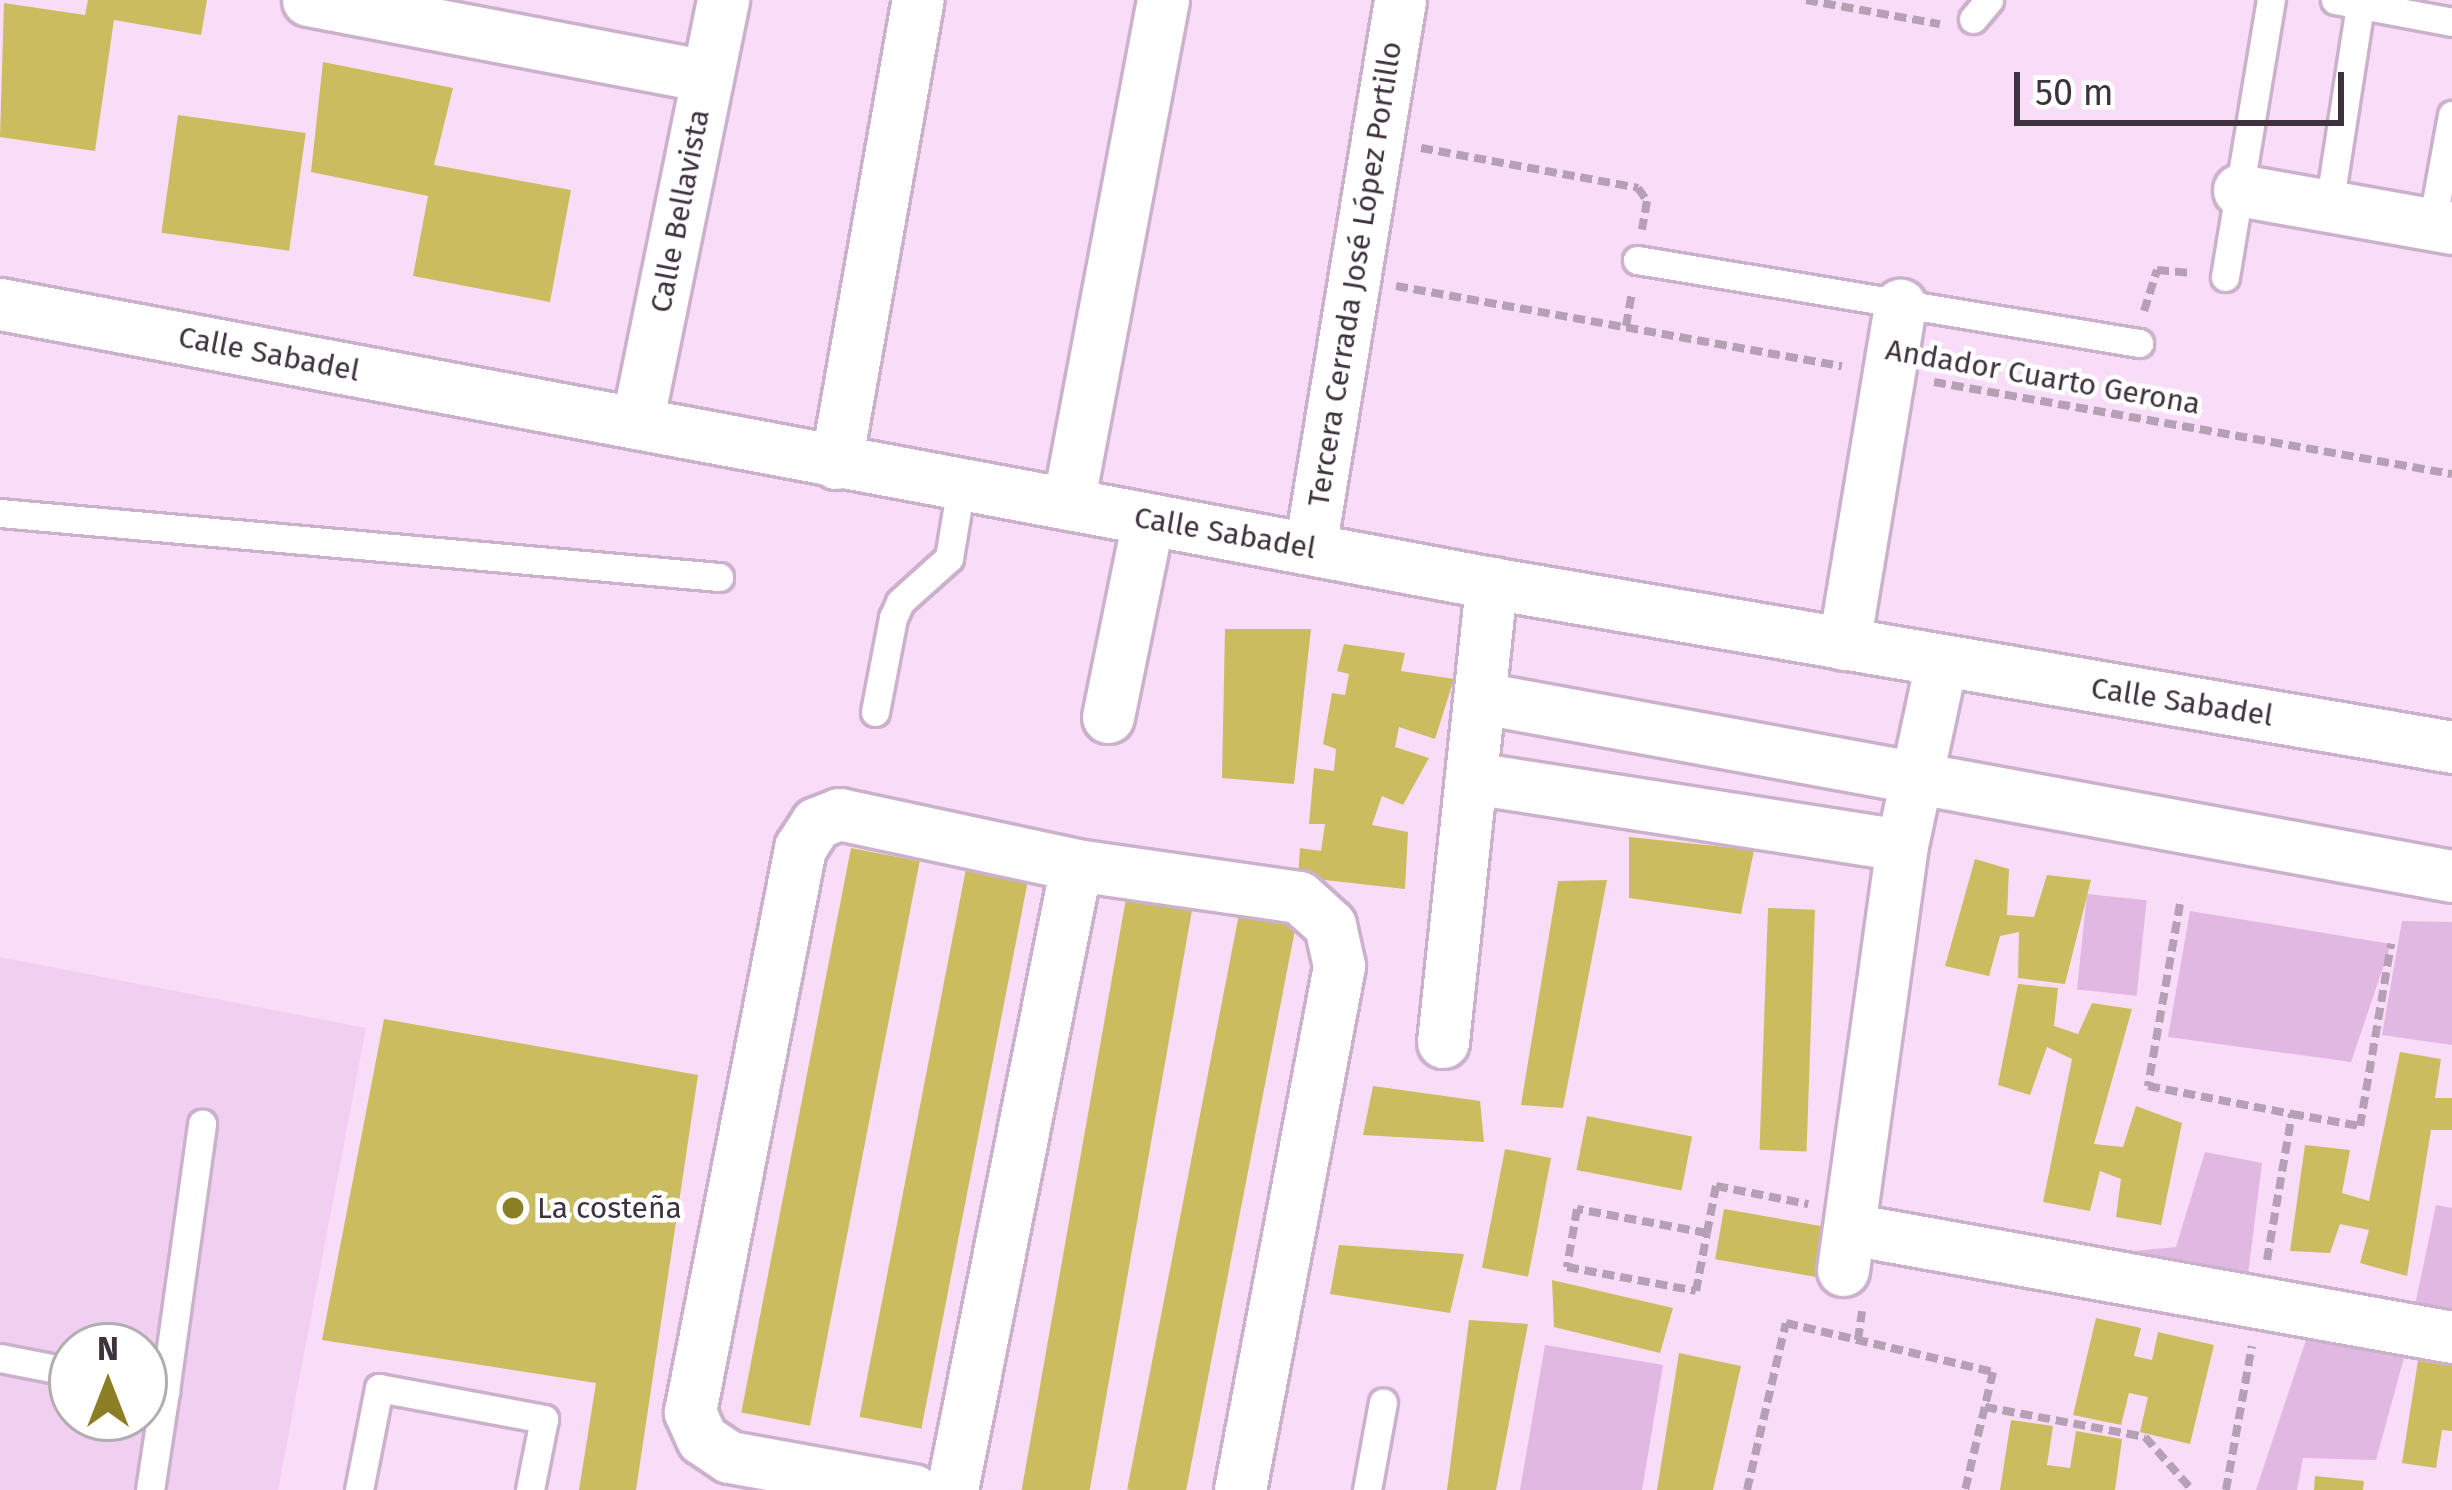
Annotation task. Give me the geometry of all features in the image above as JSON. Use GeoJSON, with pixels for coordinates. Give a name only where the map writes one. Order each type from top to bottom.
{"type":"FeatureCollection","features":[{"type":"Feature","properties":{"kind":"street"},"geometry":{"type":"LineString","coordinates":[[308,0],[707,76]]}},
{"type":"Feature","properties":{"kind":"street","name":"Calle Bellavista"},"geometry":{"type":"LineString","coordinates":[[637,423],[723,0]]}},
{"type":"Feature","properties":{"kind":"street"},"geometry":{"type":"LineString","coordinates":[[836,463],[918,0]]}},
{"type":"Feature","properties":{"kind":"street"},"geometry":{"type":"LineString","coordinates":[[1068,504],[1163,0]]}},
{"type":"Feature","properties":{"kind":"street","name":"Tercera Cerrada José López Portillo"},"geometry":{"type":"LineString","coordinates":[[1310,548],[1400,0]]}},
{"type":"Feature","properties":{"kind":"street"},"geometry":{"type":"LineString","coordinates":[[2240,190],[2442,226]]}},
{"type":"Feature","properties":{"kind":"street","name":"Calle Sabadel"},"geometry":{"type":"LineString","coordinates":[[0,304],[1490,583],[2452,747]]}},
{"type":"Feature","properties":{"kind":"street"},"geometry":{"type":"LineString","coordinates":[[1844,644],[1900,305]]}},
{"type":"Feature","properties":{"kind":"street"},"geometry":{"type":"LineString","coordinates":[[1108,717],[1148,520]]}},
{"type":"Feature","properties":{"kind":"street"},"geometry":{"type":"LineString","coordinates":[[1443,1042],[1490,583]]}},
{"type":"Feature","properties":{"kind":"street"},"geometry":{"type":"LineString","coordinates":[[1941,663],[1902,845],[1848,1237],[2452,1336]]}},
{"type":"Feature","properties":{"kind":"street"},"geometry":{"type":"LineString","coordinates":[[1481,698],[2452,876]]}},
{"type":"Feature","properties":{"kind":"street"},"geometry":{"type":"LineString","coordinates":[[1473,778],[1902,845]]}},
{"type":"Feature","properties":{"kind":"street"},"geometry":{"type":"LineString","coordinates":[[913,1490],[729,1457],[701,1439],[691,1412],[800,848],[815,823],[839,814],[1076,865],[1299,897],[1330,925],[1339,966],[1240,1490]]}},
{"type":"Feature","properties":{"kind":"street"},"geometry":{"type":"LineString","coordinates":[[952,1490],[1076,865]]}},
{"type":"Feature","properties":{"kind":"lane"},"geometry":{"type":"LineString","coordinates":[[2225,277],[2271,0]]}},
{"type":"Feature","properties":{"kind":"lane"},"geometry":{"type":"LineString","coordinates":[[2329,206],[2347,2],[2452,22]]}},
{"type":"Feature","properties":{"kind":"lane"},"geometry":{"type":"LineString","coordinates":[[2442,226],[2452,115]]}},
{"type":"Feature","properties":{"kind":"lane"},"geometry":{"type":"LineString","coordinates":[[1637,260],[2139,343]]}},
{"type":"Feature","properties":{"kind":"lane"},"geometry":{"type":"LineString","coordinates":[[875,712],[893,618],[900,602],[949,558],[961,486]]}},
{"type":"Feature","properties":{"kind":"lane"},"geometry":{"type":"LineString","coordinates":[[0,513],[719,577]]}},
{"type":"Feature","properties":{"kind":"lane"},"geometry":{"type":"LineString","coordinates":[[167,1322],[202,1124]]}},
{"type":"Feature","properties":{"kind":"lane"},"geometry":{"type":"LineString","coordinates":[[0,1358],[48,1367]]}},
{"type":"Feature","properties":{"kind":"lane"},"geometry":{"type":"LineString","coordinates":[[359,1490],[379,1388],[544,1419],[530,1490]]}},
{"type":"Feature","properties":{"kind":"lane"},"geometry":{"type":"LineString","coordinates":[[1367,1490],[1383,1402]]}},
{"type":"Feature","properties":{"kind":"lane"},"geometry":{"type":"LineString","coordinates":[[150,1490],[152,1442]]}},
{"type":"Feature","properties":{"kind":"path"},"geometry":{"type":"LineString","coordinates":[[1806,0],[1937,24],[1982,9]]}},
{"type":"Feature","properties":{"kind":"path"},"geometry":{"type":"LineString","coordinates":[[1376,140],[1638,188],[1647,201],[1626,326]]}},
{"type":"Feature","properties":{"kind":"path"},"geometry":{"type":"LineString","coordinates":[[2139,343],[2157,270],[2225,277]]}},
{"type":"Feature","properties":{"kind":"path","name":"Andador Cuarto Gerona"},"geometry":{"type":"LineString","coordinates":[[1354,278],[2452,474]]}},
{"type":"Feature","properties":{"kind":"path"},"geometry":{"type":"LineString","coordinates":[[2180,904],[2148,1086],[2292,1114],[2360,1126],[2392,944]]}},
{"type":"Feature","properties":{"kind":"path"},"geometry":{"type":"LineString","coordinates":[[1707,1233],[1577,1209],[1567,1267],[1696,1291],[1716,1186],[1848,1237]]}},
{"type":"Feature","properties":{"kind":"path"},"geometry":{"type":"LineString","coordinates":[[1747,1490],[1786,1323],[1993,1372],[1965,1490]]}},
{"type":"Feature","properties":{"kind":"path"},"geometry":{"type":"LineString","coordinates":[[1984,1407],[2145,1437],[2192,1490]]}},
{"type":"Feature","properties":{"kind":"shaded area"},"geometry":{"type":"Polygon","coordinates":[[[2087,894],[2147,900],[2137,996],[2077,989],[2087,894]]]}},
{"type":"Feature","properties":{"kind":"shaded area"},"geometry":{"type":"Polygon","coordinates":[[[2190,911],[2391,944],[2351,1062],[2168,1037],[2190,911]]]}},
{"type":"Feature","properties":{"kind":"shaded area"},"geometry":{"type":"Polygon","coordinates":[[[2402,921],[2452,922],[2452,1045],[2382,1035],[2402,921]]]}},
{"type":"Feature","properties":{"kind":"shaded area"},"geometry":{"type":"Polygon","coordinates":[[[0,957],[366,1028],[278,1490],[0,1490],[0,957]]]}},
{"type":"Feature","properties":{"kind":"shaded area"},"geometry":{"type":"Polygon","coordinates":[[[2205,1152],[2262,1163],[2245,1298],[2102,1254],[2176,1247],[2205,1152]]]}},
{"type":"Feature","properties":{"kind":"shaded area"},"geometry":{"type":"Polygon","coordinates":[[[2436,1205],[2452,1208],[2452,1321],[2414,1310],[2436,1205]]]}},
{"type":"Feature","properties":{"kind":"shaded area"},"geometry":{"type":"Polygon","coordinates":[[[2311,1325],[2408,1343],[2376,1460],[2303,1458],[2297,1490],[2256,1490],[2311,1325]]]}},
{"type":"Feature","properties":{"kind":"shaded area"},"geometry":{"type":"Polygon","coordinates":[[[1545,1345],[1663,1365],[1642,1490],[1520,1490],[1545,1345]]]}},
{"type":"Feature","properties":{"kind":"building"},"geometry":{"type":"Polygon","coordinates":[[[88,0],[207,0],[201,35],[114,20],[95,151],[0,137],[4,3],[85,15],[88,0]]]}},
{"type":"Feature","properties":{"kind":"building"},"geometry":{"type":"Polygon","coordinates":[[[323,62],[453,88],[434,165],[571,190],[550,302],[413,276],[428,196],[311,172],[323,62]]]}},
{"type":"Feature","properties":{"kind":"building"},"geometry":{"type":"Polygon","coordinates":[[[178,115],[306,133],[289,251],[161,233],[178,115]]]}},
{"type":"Feature","properties":{"kind":"building"},"geometry":{"type":"Polygon","coordinates":[[[1225,629],[1311,629],[1294,784],[1222,778],[1225,629]]]}},
{"type":"Feature","properties":{"kind":"building"},"geometry":{"type":"Polygon","coordinates":[[[1344,644],[1405,653],[1401,671],[1454,679],[1435,739],[1399,727],[1395,747],[1429,758],[1403,805],[1382,796],[1372,825],[1408,832],[1405,889],[1298,877],[1300,848],[1321,851],[1325,824],[1309,824],[1314,768],[1334,771],[1336,749],[1323,744],[1332,693],[1345,695],[1349,674],[1337,671],[1344,644]]]}},
{"type":"Feature","properties":{"kind":"building"},"geometry":{"type":"Polygon","coordinates":[[[1629,837],[1754,850],[1741,914],[1629,898],[1629,837]]]}},
{"type":"Feature","properties":{"kind":"building"},"geometry":{"type":"Polygon","coordinates":[[[851,848],[920,861],[810,1426],[741,1412],[851,848]]]}},
{"type":"Feature","properties":{"kind":"building"},"geometry":{"type":"Polygon","coordinates":[[[1975,859],[2009,869],[2007,915],[2034,917],[2047,875],[2091,880],[2065,984],[2018,978],[2019,932],[2000,936],[1989,976],[1945,966],[1975,859]]]}},
{"type":"Feature","properties":{"kind":"building"},"geometry":{"type":"Polygon","coordinates":[[[966,869],[1028,881],[921,1429],[860,1417],[966,869]]]}},
{"type":"Feature","properties":{"kind":"building"},"geometry":{"type":"Polygon","coordinates":[[[1607,880],[1563,1108],[1521,1105],[1558,881],[1607,880]]]}},
{"type":"Feature","properties":{"kind":"building"},"geometry":{"type":"Polygon","coordinates":[[[1128,887],[1194,899],[1090,1490],[1022,1490],[1128,887]]]}},
{"type":"Feature","properties":{"kind":"building"},"geometry":{"type":"Polygon","coordinates":[[[1768,908],[1815,910],[1807,1151],[1760,1150],[1768,908]]]}},
{"type":"Feature","properties":{"kind":"building"},"geometry":{"type":"Polygon","coordinates":[[[1240,909],[1297,920],[1186,1490],[1127,1489],[1240,909]]]}},
{"type":"Feature","properties":{"kind":"building"},"geometry":{"type":"Polygon","coordinates":[[[2018,984],[2058,988],[2054,1026],[2078,1034],[2092,1003],[2132,1009],[2094,1144],[2123,1147],[2136,1106],[2182,1123],[2161,1225],[2116,1217],[2121,1179],[2100,1171],[2090,1211],[2043,1202],[2072,1059],[2047,1047],[2030,1095],[1998,1085],[2018,984]]]}},
{"type":"Feature","properties":{"kind":"building","name":"La costeña"},"geometry":{"type":"Polygon","coordinates":[[[384,1019],[698,1075],[636,1490],[579,1490],[596,1383],[322,1340],[384,1019]]]}},
{"type":"Feature","properties":{"kind":"building"},"geometry":{"type":"Polygon","coordinates":[[[2400,1052],[2441,1059],[2435,1098],[2452,1098],[2452,1130],[2431,1130],[2407,1276],[2360,1263],[2369,1230],[2340,1224],[2330,1253],[2290,1251],[2305,1145],[2350,1150],[2342,1193],[2369,1201],[2400,1052]]]}},
{"type":"Feature","properties":{"kind":"building"},"geometry":{"type":"Polygon","coordinates":[[[1373,1086],[1480,1101],[1484,1142],[1363,1135],[1373,1086]]]}},
{"type":"Feature","properties":{"kind":"building"},"geometry":{"type":"Polygon","coordinates":[[[1587,1116],[1692,1136],[1682,1190],[1577,1170],[1587,1116]]]}},
{"type":"Feature","properties":{"kind":"building"},"geometry":{"type":"Polygon","coordinates":[[[1505,1149],[1551,1158],[1528,1277],[1482,1268],[1505,1149]]]}},
{"type":"Feature","properties":{"kind":"building"},"geometry":{"type":"Polygon","coordinates":[[[1724,1209],[1836,1229],[1827,1279],[1715,1259],[1724,1209]]]}},
{"type":"Feature","properties":{"kind":"building"},"geometry":{"type":"Polygon","coordinates":[[[1339,1245],[1464,1254],[1450,1313],[1330,1294],[1339,1245]]]}},
{"type":"Feature","properties":{"kind":"building"},"geometry":{"type":"Polygon","coordinates":[[[1552,1280],[1673,1308],[1660,1353],[1554,1327],[1552,1280]]]}},
{"type":"Feature","properties":{"kind":"building"},"geometry":{"type":"Polygon","coordinates":[[[2096,1318],[2141,1328],[2134,1356],[2152,1360],[2158,1332],[2214,1345],[2190,1444],[2140,1432],[2148,1397],[2129,1393],[2121,1425],[2073,1415],[2096,1318]]]}},
{"type":"Feature","properties":{"kind":"building"},"geometry":{"type":"Polygon","coordinates":[[[1469,1320],[1528,1324],[1496,1490],[1447,1490],[1469,1320]]]}},
{"type":"Feature","properties":{"kind":"building"},"geometry":{"type":"Polygon","coordinates":[[[1679,1353],[1741,1366],[1713,1490],[1657,1490],[1679,1353]]]}},
{"type":"Feature","properties":{"kind":"building"},"geometry":{"type":"Polygon","coordinates":[[[2418,1361],[2452,1366],[2452,1431],[2442,1430],[2436,1468],[2402,1463],[2418,1361]]]}},
{"type":"Feature","properties":{"kind":"building"},"geometry":{"type":"Polygon","coordinates":[[[2011,1420],[2053,1426],[2047,1465],[2070,1468],[2076,1431],[2122,1439],[2115,1490],[2000,1490],[2011,1420]]]}},
{"type":"Feature","properties":{"kind":"building"},"geometry":{"type":"Polygon","coordinates":[[[2315,1476],[2364,1481],[2363,1490],[2314,1490],[2315,1476]]]}},
{"type":"Feature","properties":{"kind":"place","name":"La costeña"},"geometry":{"type":"Point","coordinates":[513,1208]}}]}
